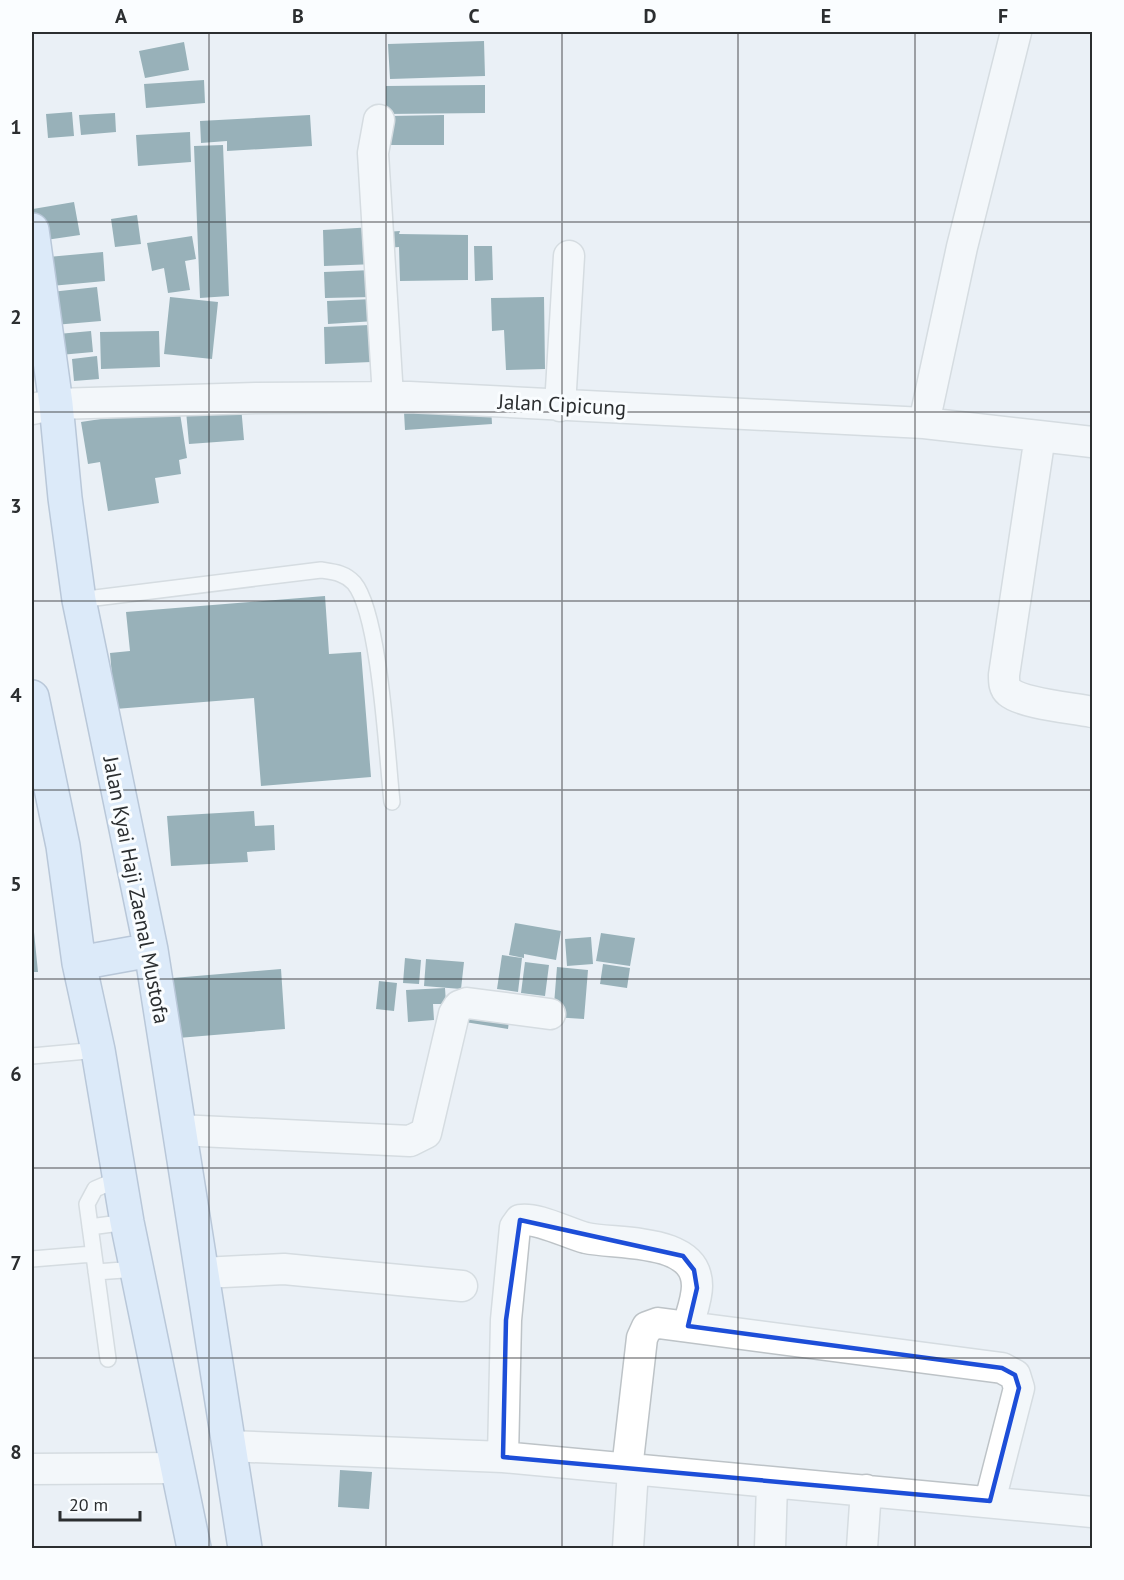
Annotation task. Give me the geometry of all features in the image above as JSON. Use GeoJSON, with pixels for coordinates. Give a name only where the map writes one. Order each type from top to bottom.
{"type":"FeatureCollection","features":[{"type":"Feature","properties":{"kind":"main road","name":"Jalan Kyai Haji Zaenal Mustofa"},"geometry":{"type":"LineString","coordinates":[[32,230],[44,407],[65,498],[79,600],[151,950],[245,1548]]}},
{"type":"Feature","properties":{"kind":"main road"},"geometry":{"type":"LineString","coordinates":[[32,697],[63,846],[79,963],[98,1050],[127,1222],[194,1548]]}},
{"type":"Feature","properties":{"kind":"main road"},"geometry":{"type":"LineString","coordinates":[[79,963],[151,950]]}},
{"type":"Feature","properties":{"kind":"street"},"geometry":{"type":"LineString","coordinates":[[924,423],[962,247],[1016,32]]}},
{"type":"Feature","properties":{"kind":"street"},"geometry":{"type":"LineString","coordinates":[[379,120],[373,153],[388,397]]}},
{"type":"Feature","properties":{"kind":"street"},"geometry":{"type":"LineString","coordinates":[[560,406],[569,256]]}},
{"type":"Feature","properties":{"kind":"street","name":"Jalan Cipicung"},"geometry":{"type":"LineString","coordinates":[[44,407],[256,398],[388,397],[718,411],[924,423],[1092,442]]}},
{"type":"Feature","properties":{"kind":"street"},"geometry":{"type":"LineString","coordinates":[[1040,436],[1004,675],[1005,687],[1011,694],[1092,712]]}},
{"type":"Feature","properties":{"kind":"street"},"geometry":{"type":"LineString","coordinates":[[180,1130],[410,1141],[420,1138],[426,1133],[454,1014],[459,1006],[467,1003],[550,1014]]}},
{"type":"Feature","properties":{"kind":"street"},"geometry":{"type":"LineString","coordinates":[[503,1457],[506,1320],[515,1227],[520,1220],[532,1220],[591,1239],[631,1242],[682,1256],[694,1270],[697,1288],[688,1326]]}},
{"type":"Feature","properties":{"kind":"street"},"geometry":{"type":"LineString","coordinates":[[202,1273],[284,1269],[462,1286]]}},
{"type":"Feature","properties":{"kind":"street"},"geometry":{"type":"LineString","coordinates":[[628,1548],[630,1470],[642,1338],[647,1328],[658,1323],[1002,1368],[1015,1375],[1018,1388],[990,1501]]}},
{"type":"Feature","properties":{"kind":"street"},"geometry":{"type":"LineString","coordinates":[[228,1446],[503,1457],[772,1484],[866,1490],[1092,1512]]}},
{"type":"Feature","properties":{"kind":"street"},"geometry":{"type":"LineString","coordinates":[[32,1469],[177,1468]]}},
{"type":"Feature","properties":{"kind":"street"},"geometry":{"type":"LineString","coordinates":[[770,1548],[772,1484]]}},
{"type":"Feature","properties":{"kind":"street"},"geometry":{"type":"LineString","coordinates":[[862,1548],[866,1490]]}},
{"type":"Feature","properties":{"kind":"lane"},"geometry":{"type":"LineString","coordinates":[[79,600],[321,570],[343,574],[356,585],[368,616],[375,648],[392,802]]}},
{"type":"Feature","properties":{"kind":"lane"},"geometry":{"type":"LineString","coordinates":[[32,1056],[98,1050]]}},
{"type":"Feature","properties":{"kind":"lane"},"geometry":{"type":"LineString","coordinates":[[108,1359],[87,1204],[95,1189],[121,1178]]}},
{"type":"Feature","properties":{"kind":"lane"},"geometry":{"type":"LineString","coordinates":[[90,1227],[127,1222]]}},
{"type":"Feature","properties":{"kind":"lane"},"geometry":{"type":"LineString","coordinates":[[32,1259],[93,1254]]}},
{"type":"Feature","properties":{"kind":"lane"},"geometry":{"type":"LineString","coordinates":[[96,1272],[136,1269]]}},
{"type":"Feature","properties":{"kind":"highlighted area"},"geometry":{"type":"Polygon","coordinates":[[[520,1220],[683,1256],[694,1270],[697,1288],[688,1326],[1002,1368],[1015,1375],[1019,1388],[990,1501],[503,1457],[506,1320],[520,1220]]]}},
{"type":"Feature","properties":{"kind":"building"},"geometry":{"type":"Polygon","coordinates":[[[484,41],[485,76],[390,79],[388,44],[484,41]]]}},
{"type":"Feature","properties":{"kind":"building"},"geometry":{"type":"Polygon","coordinates":[[[184,42],[189,70],[145,78],[139,51],[184,42]]]}},
{"type":"Feature","properties":{"kind":"building"},"geometry":{"type":"Polygon","coordinates":[[[204,80],[205,103],[146,108],[144,84],[204,80]]]}},
{"type":"Feature","properties":{"kind":"building"},"geometry":{"type":"Polygon","coordinates":[[[485,85],[485,113],[386,114],[386,86],[485,85]]]}},
{"type":"Feature","properties":{"kind":"building"},"geometry":{"type":"Polygon","coordinates":[[[72,112],[74,136],[48,138],[46,114],[72,112]]]}},
{"type":"Feature","properties":{"kind":"building"},"geometry":{"type":"Polygon","coordinates":[[[115,113],[116,132],[81,135],[79,115],[115,113]]]}},
{"type":"Feature","properties":{"kind":"building"},"geometry":{"type":"Polygon","coordinates":[[[310,115],[312,146],[227,151],[227,141],[201,143],[200,121],[310,115]]]}},
{"type":"Feature","properties":{"kind":"building"},"geometry":{"type":"Polygon","coordinates":[[[444,115],[444,145],[391,145],[391,116],[444,115]]]}},
{"type":"Feature","properties":{"kind":"building"},"geometry":{"type":"Polygon","coordinates":[[[190,132],[191,162],[138,166],[136,135],[190,132]]]}},
{"type":"Feature","properties":{"kind":"building"},"geometry":{"type":"Polygon","coordinates":[[[223,145],[229,296],[200,298],[194,146],[223,145]]]}},
{"type":"Feature","properties":{"kind":"building"},"geometry":{"type":"Polygon","coordinates":[[[74,202],[80,235],[39,241],[33,209],[74,202]]]}},
{"type":"Feature","properties":{"kind":"building"},"geometry":{"type":"Polygon","coordinates":[[[137,215],[141,244],[115,247],[111,219],[137,215]]]}},
{"type":"Feature","properties":{"kind":"building"},"geometry":{"type":"Polygon","coordinates":[[[374,227],[376,264],[324,266],[323,230],[374,227]]]}},
{"type":"Feature","properties":{"kind":"building"},"geometry":{"type":"Polygon","coordinates":[[[400,231],[399,234],[468,235],[468,280],[400,281],[399,247],[386,248],[385,232],[400,231]]]}},
{"type":"Feature","properties":{"kind":"building"},"geometry":{"type":"Polygon","coordinates":[[[192,236],[196,259],[185,261],[190,290],[168,293],[164,268],[152,271],[147,243],[192,236]]]}},
{"type":"Feature","properties":{"kind":"building"},"geometry":{"type":"Polygon","coordinates":[[[474,246],[492,246],[493,280],[475,281],[474,246]]]}},
{"type":"Feature","properties":{"kind":"building"},"geometry":{"type":"Polygon","coordinates":[[[103,252],[105,281],[51,286],[48,257],[103,252]]]}},
{"type":"Feature","properties":{"kind":"building"},"geometry":{"type":"Polygon","coordinates":[[[372,270],[372,297],[325,298],[324,272],[372,270]]]}},
{"type":"Feature","properties":{"kind":"building"},"geometry":{"type":"Polygon","coordinates":[[[97,287],[101,321],[54,325],[51,292],[97,287]]]}},
{"type":"Feature","properties":{"kind":"building"},"geometry":{"type":"Polygon","coordinates":[[[170,297],[218,302],[212,359],[164,354],[170,297]]]}},
{"type":"Feature","properties":{"kind":"building"},"geometry":{"type":"Polygon","coordinates":[[[544,297],[545,369],[506,370],[504,330],[492,331],[491,298],[544,297]]]}},
{"type":"Feature","properties":{"kind":"building"},"geometry":{"type":"Polygon","coordinates":[[[374,299],[375,321],[328,324],[327,301],[374,299]]]}},
{"type":"Feature","properties":{"kind":"building"},"geometry":{"type":"Polygon","coordinates":[[[369,325],[371,362],[325,364],[324,327],[369,325]]]}},
{"type":"Feature","properties":{"kind":"building"},"geometry":{"type":"Polygon","coordinates":[[[91,331],[93,352],[60,355],[58,334],[91,331]]]}},
{"type":"Feature","properties":{"kind":"building"},"geometry":{"type":"Polygon","coordinates":[[[159,331],[160,367],[101,369],[100,332],[159,331]]]}},
{"type":"Feature","properties":{"kind":"building"},"geometry":{"type":"Polygon","coordinates":[[[97,356],[99,379],[74,381],[72,359],[97,356]]]}},
{"type":"Feature","properties":{"kind":"building"},"geometry":{"type":"Polygon","coordinates":[[[241,406],[244,440],[189,444],[186,411],[241,406]]]}},
{"type":"Feature","properties":{"kind":"building"},"geometry":{"type":"Polygon","coordinates":[[[179,407],[187,458],[179,460],[181,474],[155,478],[159,503],[108,511],[100,462],[88,464],[81,422],[179,407]]]}},
{"type":"Feature","properties":{"kind":"building"},"geometry":{"type":"Polygon","coordinates":[[[491,407],[492,424],[405,430],[404,412],[491,407]]]}},
{"type":"Feature","properties":{"kind":"building"},"geometry":{"type":"Polygon","coordinates":[[[325,596],[329,654],[361,652],[371,777],[261,786],[254,698],[115,709],[110,653],[130,651],[126,612],[325,596]]]}},
{"type":"Feature","properties":{"kind":"building"},"geometry":{"type":"Polygon","coordinates":[[[254,811],[255,826],[274,825],[275,850],[247,852],[248,862],[171,866],[167,816],[254,811]]]}},
{"type":"Feature","properties":{"kind":"building"},"geometry":{"type":"Polygon","coordinates":[[[32,912],[38,972],[32,972],[32,912]]]}},
{"type":"Feature","properties":{"kind":"building"},"geometry":{"type":"Polygon","coordinates":[[[515,923],[561,931],[556,960],[524,954],[524,958],[509,955],[515,923]]]}},
{"type":"Feature","properties":{"kind":"building"},"geometry":{"type":"Polygon","coordinates":[[[601,933],[635,938],[630,966],[596,961],[601,933]]]}},
{"type":"Feature","properties":{"kind":"building"},"geometry":{"type":"Polygon","coordinates":[[[591,937],[593,964],[567,966],[565,939],[591,937]]]}},
{"type":"Feature","properties":{"kind":"building"},"geometry":{"type":"Polygon","coordinates":[[[502,955],[522,958],[518,992],[497,989],[502,955]]]}},
{"type":"Feature","properties":{"kind":"building"},"geometry":{"type":"Polygon","coordinates":[[[405,958],[421,960],[419,984],[403,983],[405,958]]]}},
{"type":"Feature","properties":{"kind":"building"},"geometry":{"type":"Polygon","coordinates":[[[426,959],[464,962],[461,989],[424,986],[426,959]]]}},
{"type":"Feature","properties":{"kind":"building"},"geometry":{"type":"Polygon","coordinates":[[[525,962],[549,965],[545,996],[521,993],[525,962]]]}},
{"type":"Feature","properties":{"kind":"building"},"geometry":{"type":"Polygon","coordinates":[[[603,964],[630,968],[627,988],[600,984],[603,964]]]}},
{"type":"Feature","properties":{"kind":"building"},"geometry":{"type":"Polygon","coordinates":[[[557,967],[588,970],[584,1019],[553,1017],[557,967]]]}},
{"type":"Feature","properties":{"kind":"building"},"geometry":{"type":"Polygon","coordinates":[[[281,969],[285,1029],[178,1038],[173,978],[281,969]]]}},
{"type":"Feature","properties":{"kind":"building"},"geometry":{"type":"Polygon","coordinates":[[[379,981],[397,983],[394,1011],[376,1009],[379,981]]]}},
{"type":"Feature","properties":{"kind":"building"},"geometry":{"type":"Polygon","coordinates":[[[445,988],[446,1004],[433,1004],[434,1020],[408,1022],[406,990],[445,988]]]}},
{"type":"Feature","properties":{"kind":"building"},"geometry":{"type":"Polygon","coordinates":[[[467,1008],[510,1014],[508,1029],[465,1022],[467,1008]]]}},
{"type":"Feature","properties":{"kind":"building"},"geometry":{"type":"Polygon","coordinates":[[[340,1470],[372,1472],[369,1509],[338,1507],[340,1470]]]}}]}
